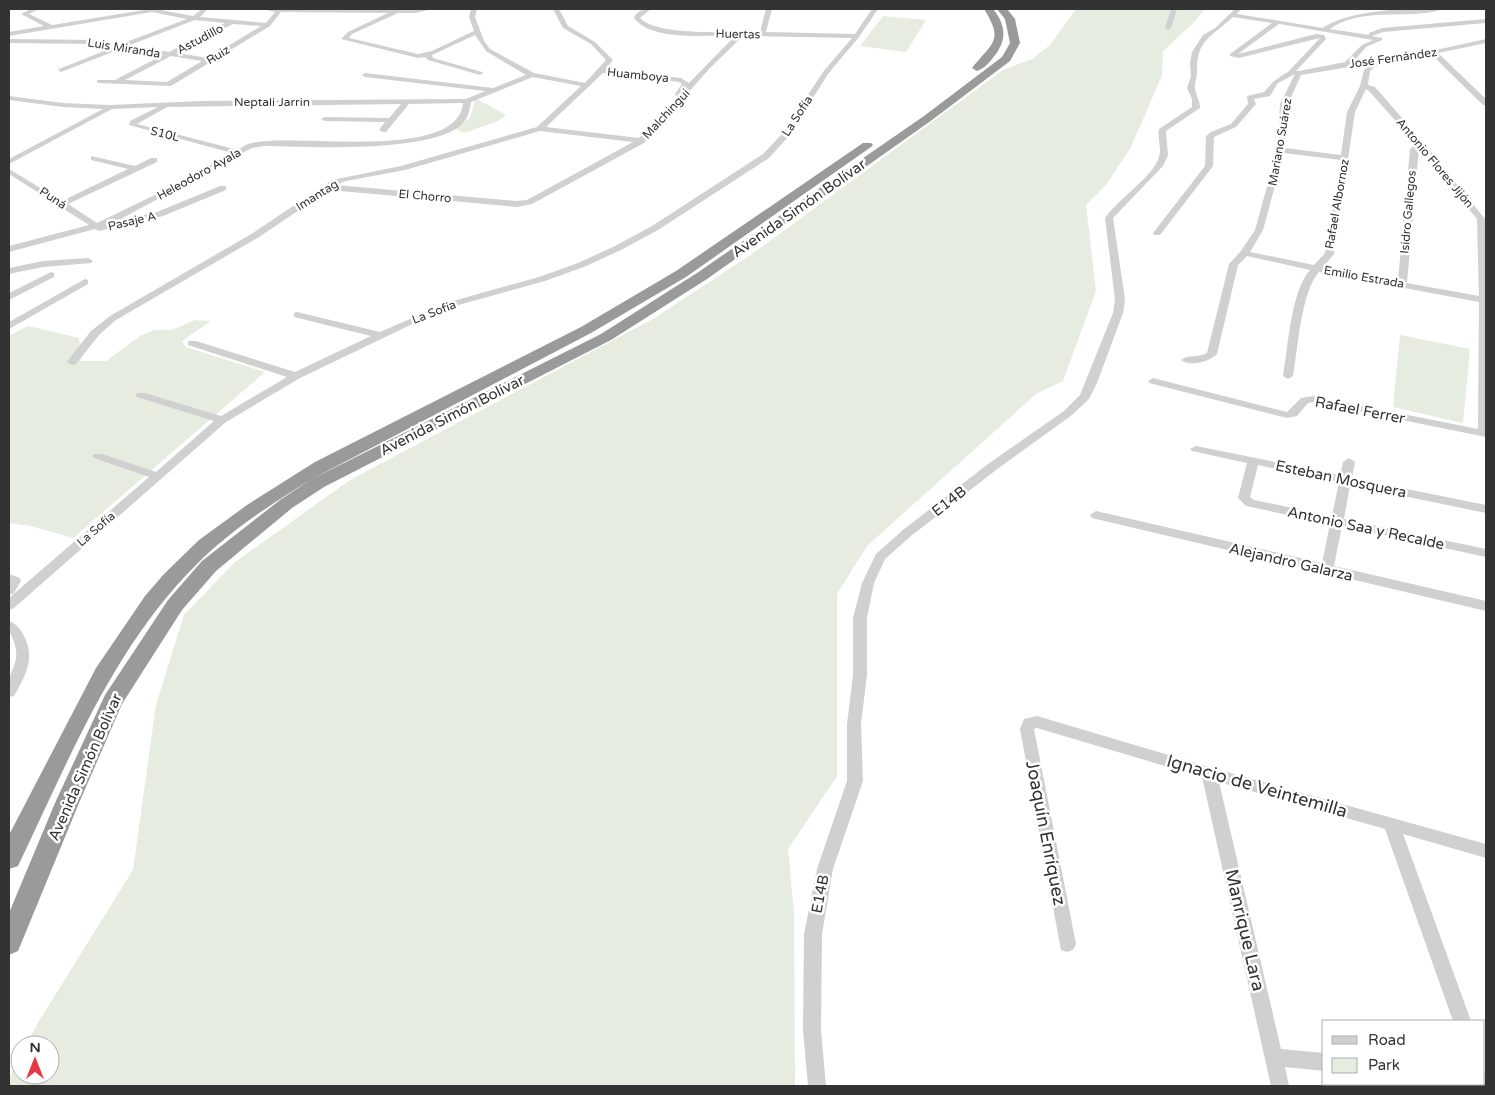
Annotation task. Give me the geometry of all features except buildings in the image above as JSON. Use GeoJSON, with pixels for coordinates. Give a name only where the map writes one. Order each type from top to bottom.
{"type":"FeatureCollection","features":[{"type":"Feature","properties":{"kind":"highway"},"geometry":{"type":"LineString","coordinates":[[956,83],[988,58],[998,44],[999,28],[997,20],[988,9]]}},
{"type":"Feature","properties":{"kind":"highway","name":"Avenida Simón Bolívar"},"geometry":{"type":"LineString","coordinates":[[9,943],[67,803],[113,701],[175,605],[209,566],[286,504],[318,483],[614,332],[702,276],[920,124],[996,67],[1012,50],[1015,43],[1013,27],[1010,18],[1002,9]]}},
{"type":"Feature","properties":{"kind":"highway","name":"Avenida Simón Bolívar"},"geometry":{"type":"LineString","coordinates":[[9,859],[89,699],[118,647],[152,600],[191,558],[279,491],[321,466],[586,330],[680,274],[911,115]]}},
{"type":"Feature","properties":{"kind":"street"},"geometry":{"type":"LineString","coordinates":[[36,9],[24,14],[52,27]]}},
{"type":"Feature","properties":{"kind":"street"},"geometry":{"type":"LineString","coordinates":[[61,70],[194,18],[205,9]]}},
{"type":"Feature","properties":{"kind":"street"},"geometry":{"type":"LineString","coordinates":[[265,9],[397,11],[424,11],[429,9]]}},
{"type":"Feature","properties":{"kind":"street"},"geometry":{"type":"LineString","coordinates":[[474,9],[472,17],[477,32],[488,50],[532,75],[586,85]]}},
{"type":"Feature","properties":{"kind":"street"},"geometry":{"type":"LineString","coordinates":[[556,9],[566,27],[593,43],[610,58],[601,71]]}},
{"type":"Feature","properties":{"kind":"street","name":"Huertas"},"geometry":{"type":"LineString","coordinates":[[648,9],[638,15],[637,18],[648,27],[672,32],[858,36]]}},
{"type":"Feature","properties":{"kind":"street"},"geometry":{"type":"LineString","coordinates":[[762,35],[768,9]]}},
{"type":"Feature","properties":{"kind":"street","name":"La Sofía"},"geometry":{"type":"LineString","coordinates":[[9,605],[222,420],[296,376],[378,335],[452,304],[542,279],[581,265],[618,248],[654,228],[766,156],[786,134],[825,73],[858,36],[875,9]]}},
{"type":"Feature","properties":{"kind":"street"},"geometry":{"type":"LineString","coordinates":[[1168,28],[1174,9]]}},
{"type":"Feature","properties":{"kind":"street"},"geometry":{"type":"LineString","coordinates":[[1324,30],[1329,24],[1350,18],[1438,9]]}},
{"type":"Feature","properties":{"kind":"street"},"geometry":{"type":"LineString","coordinates":[[9,34],[148,10],[194,18],[268,25],[279,10]]}},
{"type":"Feature","properties":{"kind":"street"},"geometry":{"type":"LineString","coordinates":[[336,19],[353,10]]}},
{"type":"Feature","properties":{"kind":"street"},"geometry":{"type":"LineString","coordinates":[[397,11],[350,33],[344,39],[410,55],[428,54],[477,32]]}},
{"type":"Feature","properties":{"kind":"street"},"geometry":{"type":"LineString","coordinates":[[1235,12],[1279,22],[1380,39],[1364,46],[1347,64]]}},
{"type":"Feature","properties":{"kind":"street","name":"E14B"},"geometry":{"type":"LineString","coordinates":[[817,1086],[812,1030],[813,934],[825,869],[855,781],[854,724],[860,676],[860,618],[868,582],[880,557],[907,534],[1000,462],[1068,413],[1086,397],[1118,313],[1120,299],[1108,218],[1115,207],[1132,194],[1158,167],[1163,157],[1162,131],[1170,122],[1186,116],[1196,108],[1196,100],[1191,88],[1194,76],[1193,63],[1195,52],[1205,36],[1218,29],[1235,12]]}},
{"type":"Feature","properties":{"kind":"street"},"geometry":{"type":"LineString","coordinates":[[1371,34],[1382,30],[1486,21]]}},
{"type":"Feature","properties":{"kind":"street","name":"Astudillo"},"geometry":{"type":"LineString","coordinates":[[116,82],[231,22]]}},
{"type":"Feature","properties":{"kind":"street","name":"Mariano Suárez"},"geometry":{"type":"LineString","coordinates":[[1186,360],[1204,359],[1212,354],[1234,264],[1245,253],[1259,230],[1281,150],[1284,104],[1295,72],[1324,36],[1316,36],[1239,56],[1232,55],[1252,39],[1279,22]]}},
{"type":"Feature","properties":{"kind":"street","name":"Ruiz"},"geometry":{"type":"LineString","coordinates":[[168,84],[268,25]]}},
{"type":"Feature","properties":{"kind":"street","name":"Malchingui"},"geometry":{"type":"LineString","coordinates":[[524,204],[641,141],[741,34]]}},
{"type":"Feature","properties":{"kind":"street","name":"Luis Miranda"},"geometry":{"type":"LineString","coordinates":[[9,41],[96,42],[210,60]]}},
{"type":"Feature","properties":{"kind":"street","name":"José Fernández"},"geometry":{"type":"LineString","coordinates":[[1157,233],[1209,166],[1209,138],[1212,134],[1229,128],[1236,123],[1252,104],[1250,98],[1267,94],[1276,82],[1295,72],[1405,58],[1486,41]]}},
{"type":"Feature","properties":{"kind":"street"},"geometry":{"type":"LineString","coordinates":[[1434,53],[1486,102]]}},
{"type":"Feature","properties":{"kind":"street"},"geometry":{"type":"LineString","coordinates":[[428,54],[430,60],[480,73]]}},
{"type":"Feature","properties":{"kind":"street"},"geometry":{"type":"LineString","coordinates":[[1364,86],[1368,70],[1378,60]]}},
{"type":"Feature","properties":{"kind":"street","name":"Imantag"},"geometry":{"type":"LineString","coordinates":[[72,362],[95,333],[113,318],[256,235],[326,187],[344,179],[402,168],[540,129],[601,71]]}},
{"type":"Feature","properties":{"kind":"street","name":"Huamboya"},"geometry":{"type":"LineString","coordinates":[[601,71],[681,80],[686,84],[679,94],[682,97]]}},
{"type":"Feature","properties":{"kind":"street"},"geometry":{"type":"LineString","coordinates":[[365,75],[491,90]]}},
{"type":"Feature","properties":{"kind":"street","name":"Neptali Jarrin"},"geometry":{"type":"LineString","coordinates":[[9,98],[63,106],[110,107],[467,101],[532,75]]}},
{"type":"Feature","properties":{"kind":"street","name":"Astudillo"},"geometry":{"type":"LineString","coordinates":[[99,81],[168,84]]}},
{"type":"Feature","properties":{"kind":"street","name":"Antonio Flores Jijón"},"geometry":{"type":"LineString","coordinates":[[1364,86],[1372,89],[1484,220],[1485,434]]}},
{"type":"Feature","properties":{"kind":"street","name":"Rafael Albornoz"},"geometry":{"type":"LineString","coordinates":[[1288,376],[1302,293],[1308,278],[1329,254],[1345,158],[1350,112],[1364,86]]}},
{"type":"Feature","properties":{"kind":"street"},"geometry":{"type":"LineString","coordinates":[[9,107],[23,100]]}},
{"type":"Feature","properties":{"kind":"street"},"geometry":{"type":"LineString","coordinates":[[383,130],[407,101]]}},
{"type":"Feature","properties":{"kind":"street","name":"Heleodoro Ayala"},"geometry":{"type":"LineString","coordinates":[[9,250],[96,227],[164,194],[238,152],[257,145],[366,144],[431,135],[456,126],[462,120],[467,101]]}},
{"type":"Feature","properties":{"kind":"street","name":"S10L"},"geometry":{"type":"LineString","coordinates":[[168,105],[133,123],[133,125],[238,152]]}},
{"type":"Feature","properties":{"kind":"street"},"geometry":{"type":"LineString","coordinates":[[9,162],[110,107]]}},
{"type":"Feature","properties":{"kind":"street"},"geometry":{"type":"LineString","coordinates":[[325,119],[391,120]]}},
{"type":"Feature","properties":{"kind":"street"},"geometry":{"type":"LineString","coordinates":[[540,129],[641,141]]}},
{"type":"Feature","properties":{"kind":"street","name":"Isidro Gallegos"},"geometry":{"type":"LineString","coordinates":[[1402,284],[1414,149],[1420,144]]}},
{"type":"Feature","properties":{"kind":"street"},"geometry":{"type":"LineString","coordinates":[[1281,150],[1345,158]]}},
{"type":"Feature","properties":{"kind":"street"},"geometry":{"type":"LineString","coordinates":[[94,158],[136,169]]}},
{"type":"Feature","properties":{"kind":"street"},"geometry":{"type":"LineString","coordinates":[[62,204],[154,160]]}},
{"type":"Feature","properties":{"kind":"street","name":"Puná"},"geometry":{"type":"LineString","coordinates":[[9,170],[96,227]]}},
{"type":"Feature","properties":{"kind":"street","name":"El Chorro"},"geometry":{"type":"LineString","coordinates":[[326,187],[524,204]]}},
{"type":"Feature","properties":{"kind":"street","name":"Pasaje A"},"geometry":{"type":"LineString","coordinates":[[96,227],[119,225],[152,216],[223,188]]}},
{"type":"Feature","properties":{"kind":"street","name":"Emilio Estrada"},"geometry":{"type":"LineString","coordinates":[[1245,253],[1316,269],[1402,284],[1484,295]]}},
{"type":"Feature","properties":{"kind":"street"},"geometry":{"type":"LineString","coordinates":[[9,271],[42,264],[88,261]]}},
{"type":"Feature","properties":{"kind":"street"},"geometry":{"type":"LineString","coordinates":[[9,297],[51,275]]}},
{"type":"Feature","properties":{"kind":"street"},"geometry":{"type":"LineString","coordinates":[[10,324],[86,282]]}},
{"type":"Feature","properties":{"kind":"street"},"geometry":{"type":"LineString","coordinates":[[297,315],[378,335]]}},
{"type":"Feature","properties":{"kind":"street"},"geometry":{"type":"LineString","coordinates":[[192,343],[296,376]]}},
{"type":"Feature","properties":{"kind":"street","name":"Rafael Ferrer"},"geometry":{"type":"LineString","coordinates":[[1153,381],[1288,415],[1293,414],[1306,400],[1312,400],[1485,434]]}},
{"type":"Feature","properties":{"kind":"street"},"geometry":{"type":"LineString","coordinates":[[141,395],[222,420]]}},
{"type":"Feature","properties":{"kind":"street","name":"Esteban Mosquera"},"geometry":{"type":"LineString","coordinates":[[1196,449],[1486,509]]}},
{"type":"Feature","properties":{"kind":"street"},"geometry":{"type":"LineString","coordinates":[[98,456],[157,476]]}},
{"type":"Feature","properties":{"kind":"street","name":"Antonio Saa y Recalde"},"geometry":{"type":"LineString","coordinates":[[1253,461],[1244,498],[1246,501],[1486,553]]}},
{"type":"Feature","properties":{"kind":"street"},"geometry":{"type":"LineString","coordinates":[[1327,570],[1349,462]]}},
{"type":"Feature","properties":{"kind":"street","name":"Alejandro Galarza"},"geometry":{"type":"LineString","coordinates":[[1096,515],[1486,606]]}},
{"type":"Feature","properties":{"kind":"street"},"geometry":{"type":"LineString","coordinates":[[9,578],[15,581],[9,590]]}},
{"type":"Feature","properties":{"kind":"street"},"geometry":{"type":"LineString","coordinates":[[9,626],[23,644],[24,663],[9,692]]}},
{"type":"Feature","properties":{"kind":"street","name":"Ignacio de Veintemilla"},"geometry":{"type":"LineString","coordinates":[[1029,723],[1037,722],[1486,852]]}},
{"type":"Feature","properties":{"kind":"street","name":"Joaquín Enríquez"},"geometry":{"type":"LineString","coordinates":[[1029,723],[1026,729],[1067,944]]}},
{"type":"Feature","properties":{"kind":"street","name":"Manrique Lara"},"geometry":{"type":"LineString","coordinates":[[1208,773],[1280,1086]]}},
{"type":"Feature","properties":{"kind":"street"},"geometry":{"type":"LineString","coordinates":[[1391,824],[1462,1020]]}},
{"type":"Feature","properties":{"kind":"street"},"geometry":{"type":"LineString","coordinates":[[1274,1057],[1322,1062]]}},
{"type":"Feature","properties":{"kind":"green space"},"geometry":{"type":"Polygon","coordinates":[[[1076,9],[1205,9],[1163,51],[1162,75],[1131,147],[1106,185],[1086,205],[1096,291],[1063,381],[1036,394],[867,546],[837,594],[837,776],[788,849],[794,913],[795,1086],[9,1086],[10,1076],[10,1085],[60,1085],[60,1035],[31,1035],[133,870],[156,705],[184,615],[235,562],[350,480],[653,319],[752,254],[1003,70],[1032,59],[1050,45],[1076,9]]]}},
{"type":"Feature","properties":{"kind":"green space"},"geometry":{"type":"Polygon","coordinates":[[[883,16],[926,20],[906,52],[860,46],[883,16]]]}},
{"type":"Feature","properties":{"kind":"green space"},"geometry":{"type":"Polygon","coordinates":[[[475,100],[479,100],[506,115],[498,121],[464,133],[455,128],[470,118],[475,100]]]}},
{"type":"Feature","properties":{"kind":"green space"},"geometry":{"type":"Polygon","coordinates":[[[195,320],[211,321],[182,341],[186,347],[265,372],[73,538],[31,526],[9,523],[9,336],[28,326],[79,338],[81,361],[106,361],[140,336],[154,330],[172,330],[195,320]]]}},
{"type":"Feature","properties":{"kind":"green space"},"geometry":{"type":"Polygon","coordinates":[[[1400,335],[1470,349],[1463,423],[1393,407],[1400,335]]]}}]}
